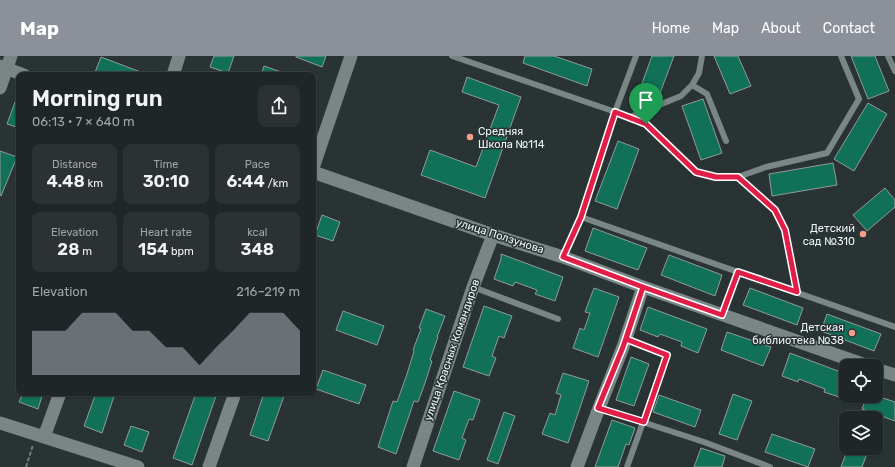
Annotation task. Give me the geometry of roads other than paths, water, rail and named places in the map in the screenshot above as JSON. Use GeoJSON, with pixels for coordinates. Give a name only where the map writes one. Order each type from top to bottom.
{"type":"FeatureCollection","features":[{"type":"Feature","properties":{"kind":"street"},"geometry":{"type":"LineString","coordinates":[[0,88],[3,68],[11,56]]}},
{"type":"Feature","properties":{"kind":"street"},"geometry":{"type":"LineString","coordinates":[[173,72],[179,56]]}},
{"type":"Feature","properties":{"kind":"street"},"geometry":{"type":"LineString","coordinates":[[316,159],[351,56]]}},
{"type":"Feature","properties":{"kind":"street"},"geometry":{"type":"LineString","coordinates":[[3,68],[16,72]]}},
{"type":"Feature","properties":{"kind":"street","name":"улица Ползунова"},"geometry":{"type":"LineString","coordinates":[[316,173],[493,235],[563,257],[643,287],[848,359]]}},
{"type":"Feature","properties":{"kind":"street","name":"улица Красных Командиров"},"geometry":{"type":"LineString","coordinates":[[413,467],[473,287],[493,235]]}},
{"type":"Feature","properties":{"kind":"street"},"geometry":{"type":"LineString","coordinates":[[577,467],[598,408],[626,339],[643,287]]}},
{"type":"Feature","properties":{"kind":"street"},"geometry":{"type":"LineString","coordinates":[[883,371],[895,375]]}},
{"type":"Feature","properties":{"kind":"street"},"geometry":{"type":"LineString","coordinates":[[41,436],[59,396]]}},
{"type":"Feature","properties":{"kind":"street"},"geometry":{"type":"LineString","coordinates":[[209,467],[234,396]]}},
{"type":"Feature","properties":{"kind":"street"},"geometry":{"type":"LineString","coordinates":[[0,423],[138,467]]}},
{"type":"Feature","properties":{"kind":"lane"},"geometry":{"type":"LineString","coordinates":[[452,56],[630,117],[646,124],[696,172],[716,177],[738,177],[766,167],[827,153],[859,98],[841,56]]}},
{"type":"Feature","properties":{"kind":"lane"},"geometry":{"type":"LineString","coordinates":[[563,257],[581,217],[615,112],[636,56]]}},
{"type":"Feature","properties":{"kind":"lane"},"geometry":{"type":"LineString","coordinates":[[630,117],[681,96],[692,85],[699,73],[702,56]]}},
{"type":"Feature","properties":{"kind":"lane"},"geometry":{"type":"LineString","coordinates":[[888,56],[895,71]]}},
{"type":"Feature","properties":{"kind":"lane"},"geometry":{"type":"LineString","coordinates":[[692,85],[707,94],[726,141]]}},
{"type":"Feature","properties":{"kind":"lane"},"geometry":{"type":"LineString","coordinates":[[738,177],[775,210],[785,230],[797,292]]}},
{"type":"Feature","properties":{"kind":"lane"},"geometry":{"type":"LineString","coordinates":[[581,217],[895,327]]}},
{"type":"Feature","properties":{"kind":"lane"},"geometry":{"type":"LineString","coordinates":[[722,315],[738,272]]}},
{"type":"Feature","properties":{"kind":"lane"},"geometry":{"type":"LineString","coordinates":[[473,287],[558,319]]}},
{"type":"Feature","properties":{"kind":"lane"},"geometry":{"type":"LineString","coordinates":[[626,339],[667,355],[627,467]]}},
{"type":"Feature","properties":{"kind":"lane"},"geometry":{"type":"LineString","coordinates":[[598,408],[704,442],[762,466],[770,467]]}},
{"type":"Feature","properties":{"kind":"place","name":"Средняя Школа №114"},"geometry":{"type":"Point","coordinates":[470,137]}},
{"type":"Feature","properties":{"kind":"place","name":"Детский сад №310"},"geometry":{"type":"Point","coordinates":[863,234]}},
{"type":"Feature","properties":{"kind":"place","name":"Детская библиотека №38"},"geometry":{"type":"Point","coordinates":[852,333]}}]}
